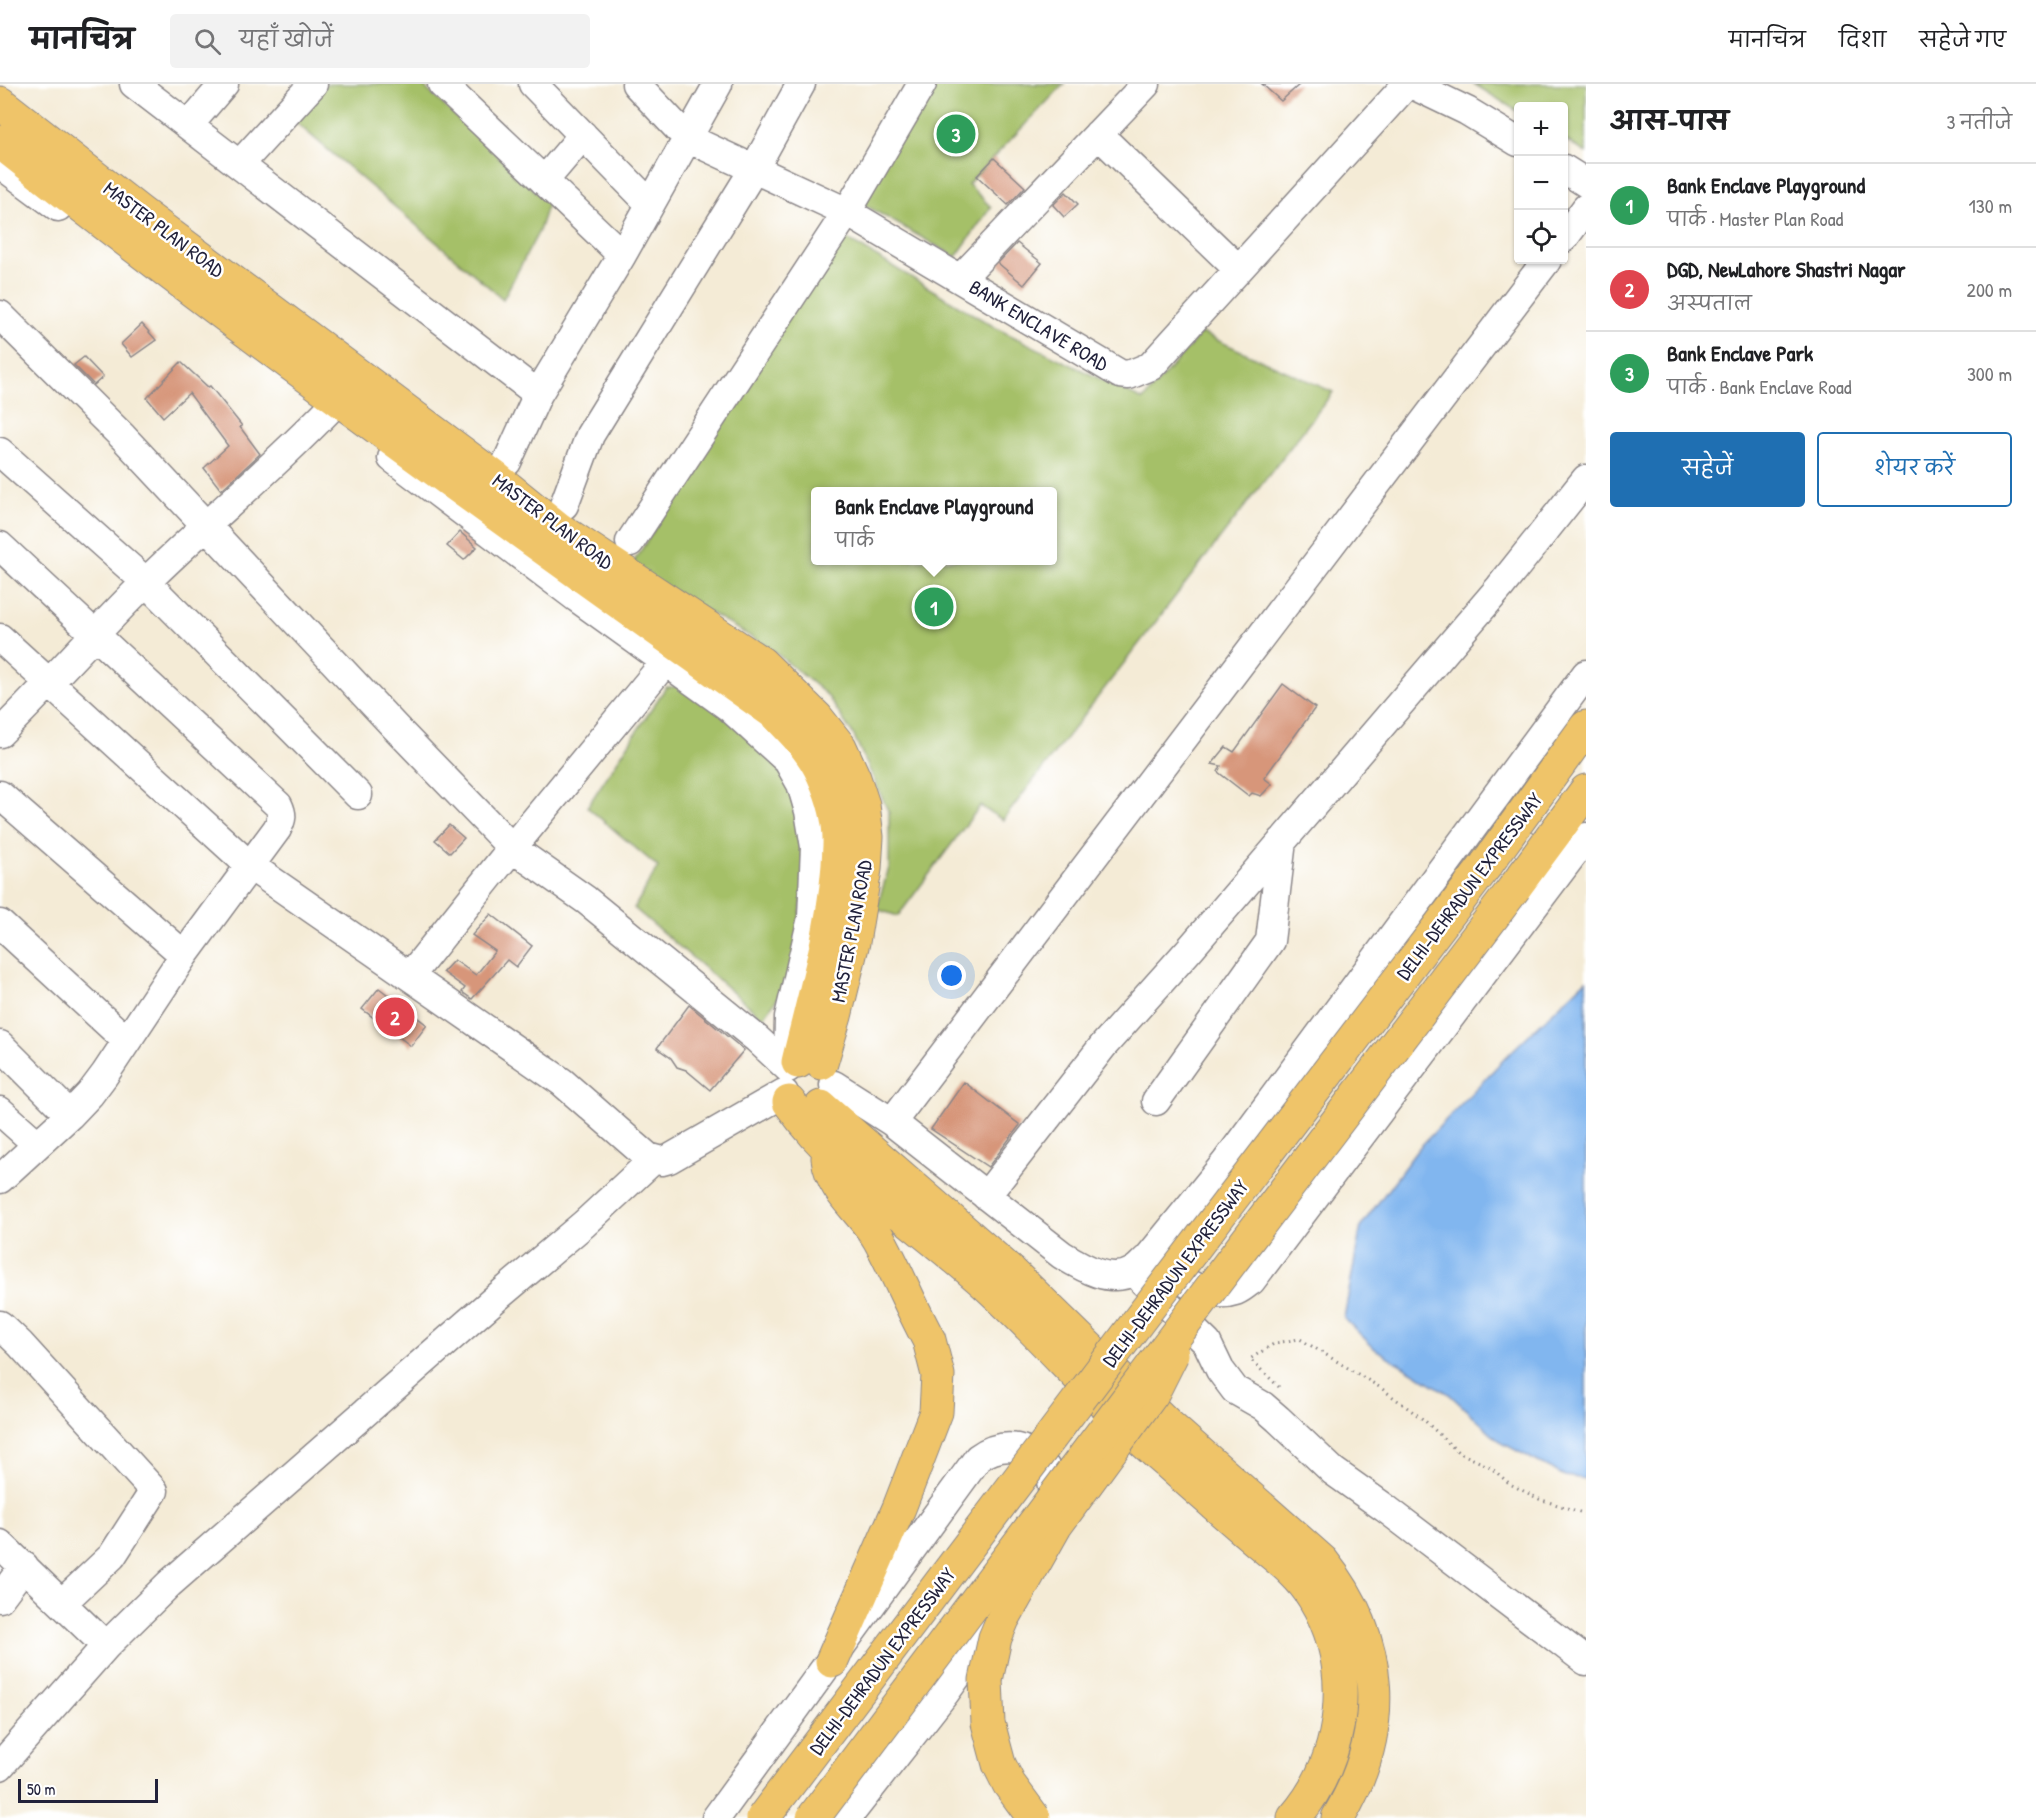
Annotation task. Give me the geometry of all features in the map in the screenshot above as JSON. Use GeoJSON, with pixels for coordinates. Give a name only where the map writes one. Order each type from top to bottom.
{"type":"FeatureCollection","features":[{"type":"Feature","properties":{"kind":"main road","name":"MASTER PLAN ROAD"},"geometry":{"type":"LineString","coordinates":[[0,103],[142,214],[497,479],[549,521],[615,568],[761,663],[817,718],[840,747],[854,778],[863,806],[867,837],[865,869],[853,942],[835,1016],[805,1083]]}},
{"type":"Feature","properties":{"kind":"main road"},"geometry":{"type":"LineString","coordinates":[[0,142],[333,405],[624,618],[776,714],[806,746],[823,774],[835,810],[839,844],[831,921],[805,1083],[805,1125],[860,1178],[988,1285],[1159,1436],[1322,1561],[1336,1579],[1358,1620],[1366,1642],[1374,1687],[1372,1734],[1359,1778],[1338,1818]]}},
{"type":"Feature","properties":{"kind":"main road","name":"DELHI-DEHRADUN EXPRESSWAY"},"geometry":{"type":"LineString","coordinates":[[763,1818],[1132,1329],[1486,866],[1586,727]]}},
{"type":"Feature","properties":{"kind":"main road","name":"DELHI-DEHRADUN EXPRESSWAY"},"geometry":{"type":"LineString","coordinates":[[813,1818],[1586,791]]}},
{"type":"Feature","properties":{"kind":"main road"},"geometry":{"type":"LineString","coordinates":[[805,1083],[859,1141],[1012,1273],[1159,1436],[1302,1580],[1324,1618],[1337,1659],[1340,1681],[1338,1725],[1325,1769],[1315,1789],[1294,1818]]}},
{"type":"Feature","properties":{"kind":"main road"},"geometry":{"type":"LineString","coordinates":[[828,1148],[828,1160],[835,1183],[879,1238],[928,1340],[934,1357],[939,1388],[936,1412],[908,1486],[832,1660]]}},
{"type":"Feature","properties":{"kind":"main road"},"geometry":{"type":"LineString","coordinates":[[1034,1818],[1009,1784],[992,1744],[986,1702],[988,1670],[995,1638],[1003,1619],[1056,1525],[1152,1394],[1196,1308]]}},
{"type":"Feature","properties":{"kind":"street"},"geometry":{"type":"LineString","coordinates":[[134,84],[538,394]]}},
{"type":"Feature","properties":{"kind":"street"},"geometry":{"type":"LineString","coordinates":[[189,125],[224,84]]}},
{"type":"Feature","properties":{"kind":"street"},"geometry":{"type":"LineString","coordinates":[[240,164],[313,84]]}},
{"type":"Feature","properties":{"kind":"street"},"geometry":{"type":"LineString","coordinates":[[442,84],[622,255]]}},
{"type":"Feature","properties":{"kind":"street"},"geometry":{"type":"LineString","coordinates":[[533,84],[650,204]]}},
{"type":"Feature","properties":{"kind":"street","name":"BANK ENCLAVE ROAD"},"geometry":{"type":"LineString","coordinates":[[636,84],[687,138],[847,212],[1120,374],[1129,375],[1151,366],[1409,84]]}},
{"type":"Feature","properties":{"kind":"street"},"geometry":{"type":"LineString","coordinates":[[507,462],[538,394],[622,255],[718,84]]}},
{"type":"Feature","properties":{"kind":"street"},"geometry":{"type":"LineString","coordinates":[[564,505],[590,435],[754,169],[801,84]]}},
{"type":"Feature","properties":{"kind":"street"},"geometry":{"type":"LineString","coordinates":[[630,542],[847,212],[922,84]]}},
{"type":"Feature","properties":{"kind":"street"},"geometry":{"type":"LineString","coordinates":[[961,278],[1146,84]]}},
{"type":"Feature","properties":{"kind":"street"},"geometry":{"type":"LineString","coordinates":[[1409,84],[1467,111],[1514,140]]}},
{"type":"Feature","properties":{"kind":"street"},"geometry":{"type":"LineString","coordinates":[[1098,134],[1238,269]]}},
{"type":"Feature","properties":{"kind":"street"},"geometry":{"type":"LineString","coordinates":[[544,181],[583,135]]}},
{"type":"Feature","properties":{"kind":"street"},"geometry":{"type":"LineString","coordinates":[[0,164],[333,405],[298,442],[146,582],[51,683],[0,733]]}},
{"type":"Feature","properties":{"kind":"street"},"geometry":{"type":"LineString","coordinates":[[1568,172],[1586,183]]}},
{"type":"Feature","properties":{"kind":"street"},"geometry":{"type":"LineString","coordinates":[[1568,231],[1586,208]]}},
{"type":"Feature","properties":{"kind":"street"},"geometry":{"type":"LineString","coordinates":[[892,1122],[1544,264]]}},
{"type":"Feature","properties":{"kind":"street"},"geometry":{"type":"LineString","coordinates":[[0,315],[123,437],[512,848],[586,900],[757,1039],[805,1083],[892,1122],[1062,1255],[1087,1270],[1119,1276],[1140,1265],[1226,1162],[1576,695],[1586,674]]}},
{"type":"Feature","properties":{"kind":"street"},"geometry":{"type":"LineString","coordinates":[[0,452],[146,582],[358,795]]}},
{"type":"Feature","properties":{"kind":"street"},"geometry":{"type":"LineString","coordinates":[[986,1196],[1103,1046],[1189,950],[1500,587],[1586,479]]}},
{"type":"Feature","properties":{"kind":"street"},"geometry":{"type":"LineString","coordinates":[[0,546],[278,805],[282,813],[281,820],[184,955],[100,1081],[70,1115],[0,1179]]}},
{"type":"Feature","properties":{"kind":"street"},"geometry":{"type":"LineString","coordinates":[[624,618],[666,662],[730,708],[788,761],[801,784],[809,811],[815,847],[812,918],[789,1017],[805,1083]]}},
{"type":"Feature","properties":{"kind":"street"},"geometry":{"type":"LineString","coordinates":[[0,638],[249,865],[562,1082],[648,1156],[662,1161],[669,1159],[805,1083]]}},
{"type":"Feature","properties":{"kind":"street"},"geometry":{"type":"LineString","coordinates":[[410,976],[512,848],[666,662]]}},
{"type":"Feature","properties":{"kind":"street"},"geometry":{"type":"LineString","coordinates":[[0,795],[184,955]]}},
{"type":"Feature","properties":{"kind":"street"},"geometry":{"type":"LineString","coordinates":[[1140,1265],[1200,1290],[1219,1293],[1235,1291],[1251,1281],[1586,837]]}},
{"type":"Feature","properties":{"kind":"street"},"geometry":{"type":"LineString","coordinates":[[1156,1101],[1270,941],[1282,841]]}},
{"type":"Feature","properties":{"kind":"street"},"geometry":{"type":"LineString","coordinates":[[0,924],[127,1041]]}},
{"type":"Feature","properties":{"kind":"street"},"geometry":{"type":"LineString","coordinates":[[0,1045],[70,1115]]}},
{"type":"Feature","properties":{"kind":"street"},"geometry":{"type":"LineString","coordinates":[[0,1110],[37,1144]]}},
{"type":"Feature","properties":{"kind":"street"},"geometry":{"type":"LineString","coordinates":[[0,1766],[106,1646],[169,1584],[584,1224],[654,1159]]}},
{"type":"Feature","properties":{"kind":"street"},"geometry":{"type":"LineString","coordinates":[[1140,1265],[1207,1343],[1220,1370],[1235,1390],[1270,1412],[1334,1471],[1586,1661]]}},
{"type":"Feature","properties":{"kind":"street"},"geometry":{"type":"LineString","coordinates":[[2,1330],[20,1344],[154,1491],[112,1556],[62,1603]]}},
{"type":"Feature","properties":{"kind":"street"},"geometry":{"type":"LineString","coordinates":[[716,1818],[978,1458],[994,1449],[1014,1447],[1032,1454],[1040,1460],[1050,1476],[1053,1496],[1024,1582],[945,1693],[847,1818]]}},
{"type":"Feature","properties":{"kind":"street"},"geometry":{"type":"LineString","coordinates":[[0,1544],[106,1646]]}},
{"type":"Feature","properties":{"kind":"street"},"geometry":{"type":"LineString","coordinates":[[0,1598],[24,1566]]}},
{"type":"Feature","properties":{"kind":"path"},"geometry":{"type":"LineString","coordinates":[[1282,1390],[1250,1359],[1275,1343],[1300,1339],[1381,1388],[1424,1420],[1458,1452],[1490,1467],[1510,1484],[1539,1499],[1586,1514]]}},
{"type":"Feature","properties":{"kind":"green space"},"geometry":{"type":"Polygon","coordinates":[[[304,84],[421,84],[548,203],[539,231],[503,299],[279,108],[304,84]]]}},
{"type":"Feature","properties":{"kind":"green space"},"geometry":{"type":"Polygon","coordinates":[[[928,84],[1064,84],[968,184],[991,207],[956,257],[854,199],[928,84]]]}},
{"type":"Feature","properties":{"kind":"green space"},"geometry":{"type":"Polygon","coordinates":[[[1474,84],[1586,84],[1586,153],[1568,142],[1568,102],[1514,102],[1514,109],[1474,84]]]}},
{"type":"Feature","properties":{"kind":"green space"},"geometry":{"type":"Polygon","coordinates":[[[840,235],[998,329],[1143,400],[1201,333],[1333,392],[1003,820],[980,806],[898,916],[876,909],[889,868],[889,813],[854,736],[827,695],[770,648],[631,566],[840,235]]]}},
{"type":"Feature","properties":{"kind":"green space"},"geometry":{"type":"Polygon","coordinates":[[[694,686],[788,762],[813,827],[790,982],[763,1018],[634,908],[658,867],[587,807],[666,687],[694,686]]]}},
{"type":"Feature","properties":{"kind":"water"},"geometry":{"type":"Polygon","coordinates":[[[1586,980],[1586,1479],[1565,1476],[1502,1443],[1449,1394],[1375,1349],[1344,1318],[1361,1226],[1418,1149],[1509,1054],[1586,980]]]}},
{"type":"Feature","properties":{"kind":"building"},"geometry":{"type":"Polygon","coordinates":[[[1262,84],[1300,84],[1281,101],[1262,84]]]}},
{"type":"Feature","properties":{"kind":"building"},"geometry":{"type":"Polygon","coordinates":[[[994,158],[1025,187],[1008,205],[977,176],[994,158]]]}},
{"type":"Feature","properties":{"kind":"building"},"geometry":{"type":"Polygon","coordinates":[[[1066,192],[1078,204],[1064,217],[1053,205],[1066,192]]]}},
{"type":"Feature","properties":{"kind":"building"},"geometry":{"type":"Polygon","coordinates":[[[1017,243],[1042,263],[1024,285],[998,263],[1017,243]]]}},
{"type":"Feature","properties":{"kind":"building"},"geometry":{"type":"Polygon","coordinates":[[[142,324],[156,340],[132,357],[121,344],[142,324]]]}},
{"type":"Feature","properties":{"kind":"building"},"geometry":{"type":"Polygon","coordinates":[[[84,357],[103,377],[94,385],[74,365],[84,357]]]}},
{"type":"Feature","properties":{"kind":"building"},"geometry":{"type":"Polygon","coordinates":[[[181,362],[208,387],[210,386],[242,426],[240,427],[260,454],[221,490],[204,468],[228,446],[189,393],[163,417],[147,398],[181,362]]]}},
{"type":"Feature","properties":{"kind":"building"},"geometry":{"type":"Polygon","coordinates":[[[460,532],[477,547],[464,560],[447,546],[460,532]]]}},
{"type":"Feature","properties":{"kind":"building"},"geometry":{"type":"Polygon","coordinates":[[[1283,684],[1315,708],[1264,778],[1272,784],[1261,796],[1252,793],[1249,796],[1218,772],[1221,766],[1212,764],[1226,747],[1234,752],[1283,684]]]}},
{"type":"Feature","properties":{"kind":"building"},"geometry":{"type":"Polygon","coordinates":[[[449,825],[464,838],[450,853],[435,840],[449,825]]]}},
{"type":"Feature","properties":{"kind":"building"},"geometry":{"type":"Polygon","coordinates":[[[491,914],[532,946],[516,967],[507,960],[472,999],[462,992],[465,988],[443,972],[454,960],[476,975],[495,951],[472,935],[491,914]]]}},
{"type":"Feature","properties":{"kind":"building"},"geometry":{"type":"Polygon","coordinates":[[[379,988],[427,1025],[411,1046],[362,1009],[379,988]]]}},
{"type":"Feature","properties":{"kind":"building"},"geometry":{"type":"Polygon","coordinates":[[[689,1005],[744,1050],[710,1090],[686,1070],[677,1067],[671,1058],[657,1048],[689,1005]]]}},
{"type":"Feature","properties":{"kind":"building"},"geometry":{"type":"Polygon","coordinates":[[[964,1082],[1020,1125],[988,1167],[931,1129],[964,1082]]]}},
{"type":"Feature","properties":{"kind":"place","name":"Bank Enclave Park"},"geometry":{"type":"Point","coordinates":[956,134]}},
{"type":"Feature","properties":{"kind":"place","name":"Bank Enclave Playground"},"geometry":{"type":"Point","coordinates":[934,607]}},
{"type":"Feature","properties":{"kind":"place","name":"DGD, NewLahore Shastri Nagar"},"geometry":{"type":"Point","coordinates":[395,1017]}}]}
